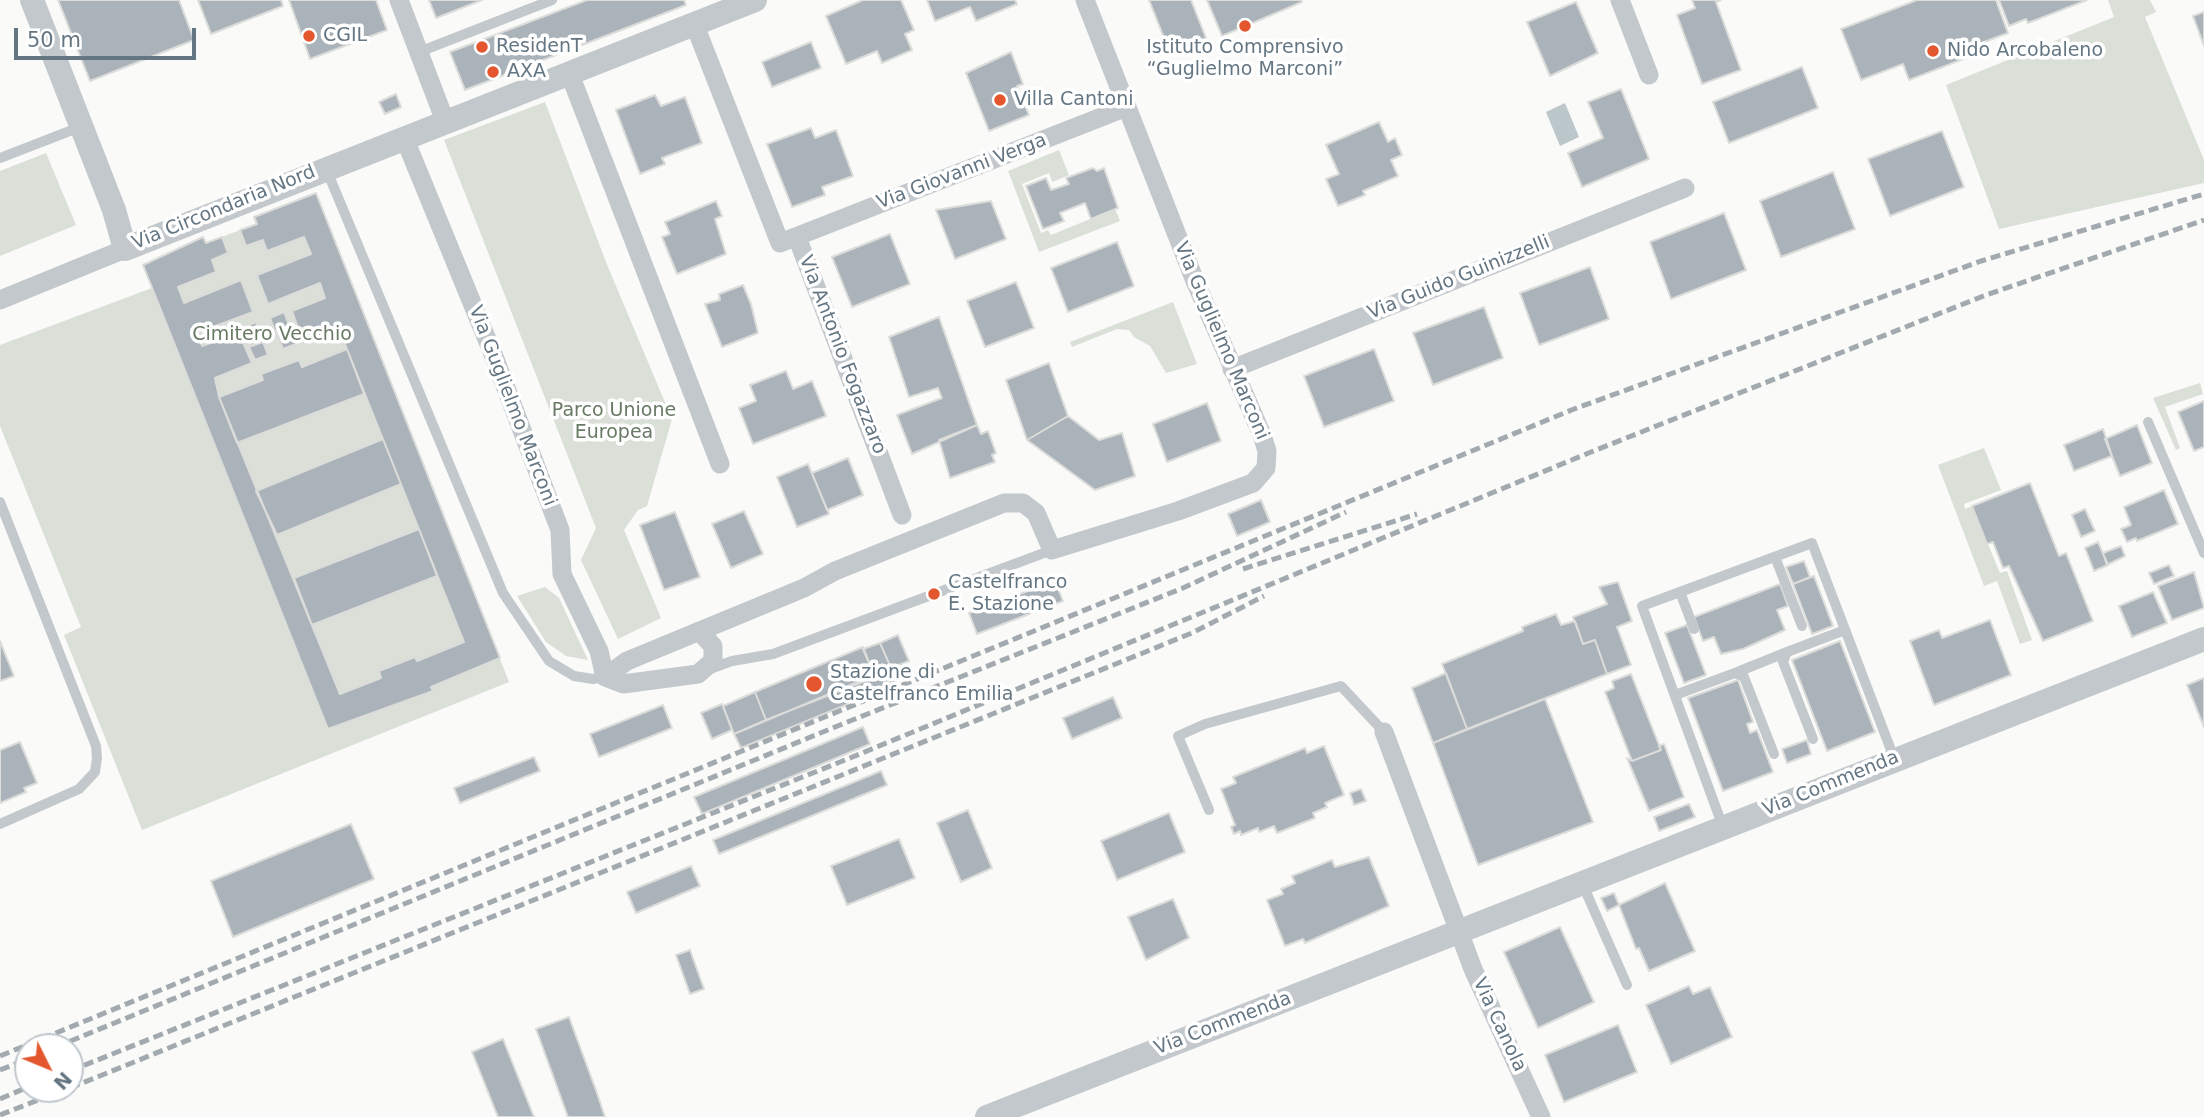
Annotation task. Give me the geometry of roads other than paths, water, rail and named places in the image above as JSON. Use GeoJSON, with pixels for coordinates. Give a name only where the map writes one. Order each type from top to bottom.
{"type":"FeatureCollection","features":[{"type":"Feature","properties":{"kind":"street","name":"Via Circondaria Nord"},"geometry":{"type":"LineString","coordinates":[[32,0],[114,210],[125,249],[755,0]]}},
{"type":"Feature","properties":{"kind":"street"},"geometry":{"type":"LineString","coordinates":[[399,0],[445,121]]}},
{"type":"Feature","properties":{"kind":"street","name":"Via Guglielmo Marconi"},"geometry":{"type":"LineString","coordinates":[[1052,550],[1178,511],[1254,483],[1266,468],[1267,452],[1085,0]]}},
{"type":"Feature","properties":{"kind":"street"},"geometry":{"type":"LineString","coordinates":[[1620,0],[1649,75]]}},
{"type":"Feature","properties":{"kind":"street","name":"Via Antonio Fogazzaro"},"geometry":{"type":"LineString","coordinates":[[694,23],[780,243],[797,237],[902,515]]}},
{"type":"Feature","properties":{"kind":"street"},"geometry":{"type":"LineString","coordinates":[[569,72],[720,464]]}},
{"type":"Feature","properties":{"kind":"street","name":"Via Giovanni Verga"},"geometry":{"type":"LineString","coordinates":[[797,237],[1127,107]]}},
{"type":"Feature","properties":{"kind":"street","name":"Via Guglielmo Marconi"},"geometry":{"type":"LineString","coordinates":[[404,137],[493,354],[559,530],[562,574],[599,651],[604,677],[623,684],[698,674]]}},
{"type":"Feature","properties":{"kind":"street","name":"Via Guido Guinizzelli"},"geometry":{"type":"LineString","coordinates":[[1232,369],[1685,188]]}},
{"type":"Feature","properties":{"kind":"street"},"geometry":{"type":"LineString","coordinates":[[0,300],[125,249]]}},
{"type":"Feature","properties":{"kind":"street"},"geometry":{"type":"LineString","coordinates":[[604,677],[627,661],[804,588],[835,571],[1004,503],[1023,503],[1036,513],[1052,550]]}},
{"type":"Feature","properties":{"kind":"street"},"geometry":{"type":"LineString","coordinates":[[698,674],[713,661],[713,646],[699,631]]}},
{"type":"Feature","properties":{"kind":"street","name":"Via Commenda"},"geometry":{"type":"LineString","coordinates":[[987,1117],[1894,758],[2204,639]]}},
{"type":"Feature","properties":{"kind":"street"},"geometry":{"type":"LineString","coordinates":[[1384,732],[1459,932]]}},
{"type":"Feature","properties":{"kind":"street","name":"Via Canola"},"geometry":{"type":"LineString","coordinates":[[1459,932],[1541,1117]]}},
{"type":"Feature","properties":{"kind":"lane"},"geometry":{"type":"LineString","coordinates":[[419,52],[552,0]]}},
{"type":"Feature","properties":{"kind":"lane"},"geometry":{"type":"LineString","coordinates":[[0,158],[80,127]]}},
{"type":"Feature","properties":{"kind":"lane"},"geometry":{"type":"LineString","coordinates":[[326,168],[503,593],[549,661],[574,676],[593,679],[604,677]]}},
{"type":"Feature","properties":{"kind":"lane"},"geometry":{"type":"LineString","coordinates":[[2148,422],[2204,553]]}},
{"type":"Feature","properties":{"kind":"lane"},"geometry":{"type":"LineString","coordinates":[[0,502],[96,746],[97,758],[95,772],[79,789],[0,824]]}},
{"type":"Feature","properties":{"kind":"lane"},"geometry":{"type":"LineString","coordinates":[[1724,827],[1642,606],[1812,543],[1894,758]]}},
{"type":"Feature","properties":{"kind":"lane","name":"Via Guglielmo Marconi"},"geometry":{"type":"LineString","coordinates":[[698,674],[732,661],[773,654],[1052,550]]}},
{"type":"Feature","properties":{"kind":"lane"},"geometry":{"type":"LineString","coordinates":[[1774,557],[1802,626]]}},
{"type":"Feature","properties":{"kind":"lane"},"geometry":{"type":"LineString","coordinates":[[1680,592],[1694,629]]}},
{"type":"Feature","properties":{"kind":"lane"},"geometry":{"type":"LineString","coordinates":[[1675,695],[1845,630]]}},
{"type":"Feature","properties":{"kind":"lane"},"geometry":{"type":"LineString","coordinates":[[1787,652],[1783,662],[1813,739]]}},
{"type":"Feature","properties":{"kind":"lane"},"geometry":{"type":"LineString","coordinates":[[1735,673],[1744,677],[1774,754]]}},
{"type":"Feature","properties":{"kind":"lane"},"geometry":{"type":"LineString","coordinates":[[1209,810],[1178,736],[1205,724],[1341,686],[1384,732]]}},
{"type":"Feature","properties":{"kind":"lane"},"geometry":{"type":"LineString","coordinates":[[1582,882],[1628,985]]}},
{"type":"Feature","properties":{"kind":"railway"},"geometry":{"type":"LineString","coordinates":[[0,1056],[1574,409],[1981,261],[2204,194]]}},
{"type":"Feature","properties":{"kind":"railway"},"geometry":{"type":"LineString","coordinates":[[84,1065],[850,758],[1591,452],[1986,295],[2204,220]]}},
{"type":"Feature","properties":{"kind":"railway"},"geometry":{"type":"LineString","coordinates":[[84,1035],[835,727],[1183,588],[1346,512]]}},
{"type":"Feature","properties":{"kind":"railway"},"geometry":{"type":"LineString","coordinates":[[1243,569],[1417,514]]}},
{"type":"Feature","properties":{"kind":"railway"},"geometry":{"type":"LineString","coordinates":[[84,1082],[1192,633],[1264,596]]}},
{"type":"Feature","properties":{"kind":"railway"},"geometry":{"type":"LineString","coordinates":[[0,1070],[14,1064]]}},
{"type":"Feature","properties":{"kind":"railway"},"geometry":{"type":"LineString","coordinates":[[0,1099],[14,1093]]}},
{"type":"Feature","properties":{"kind":"railway"},"geometry":{"type":"LineString","coordinates":[[0,1115],[30,1103]]}},
{"type":"Feature","properties":{"kind":"place","name":"Istituto Comprensivo “Guglielmo Marconi”"},"geometry":{"type":"Point","coordinates":[1245,26]}},
{"type":"Feature","properties":{"kind":"place","name":"CGIL"},"geometry":{"type":"Point","coordinates":[309,36]}},
{"type":"Feature","properties":{"kind":"place","name":"ResidenT"},"geometry":{"type":"Point","coordinates":[482,47]}},
{"type":"Feature","properties":{"kind":"place","name":"Nido Arcobaleno"},"geometry":{"type":"Point","coordinates":[1933,51]}},
{"type":"Feature","properties":{"kind":"place","name":"AXA"},"geometry":{"type":"Point","coordinates":[493,72]}},
{"type":"Feature","properties":{"kind":"place","name":"Villa Cantoni"},"geometry":{"type":"Point","coordinates":[1000,100]}},
{"type":"Feature","properties":{"kind":"place","name":"Castelfranco E. Stazione"},"geometry":{"type":"Point","coordinates":[934,594]}},
{"type":"Feature","properties":{"kind":"place","name":"Stazione di Castelfranco Emilia"},"geometry":{"type":"Point","coordinates":[814,684]}},
{"type":"Feature","properties":{"kind":"park label","name":"Cimitero Vecchio"},"geometry":{"type":"Point","coordinates":[272,335]}},
{"type":"Feature","properties":{"kind":"park label","name":"Parco Unione Europea"},"geometry":{"type":"Point","coordinates":[614,422]}}]}
